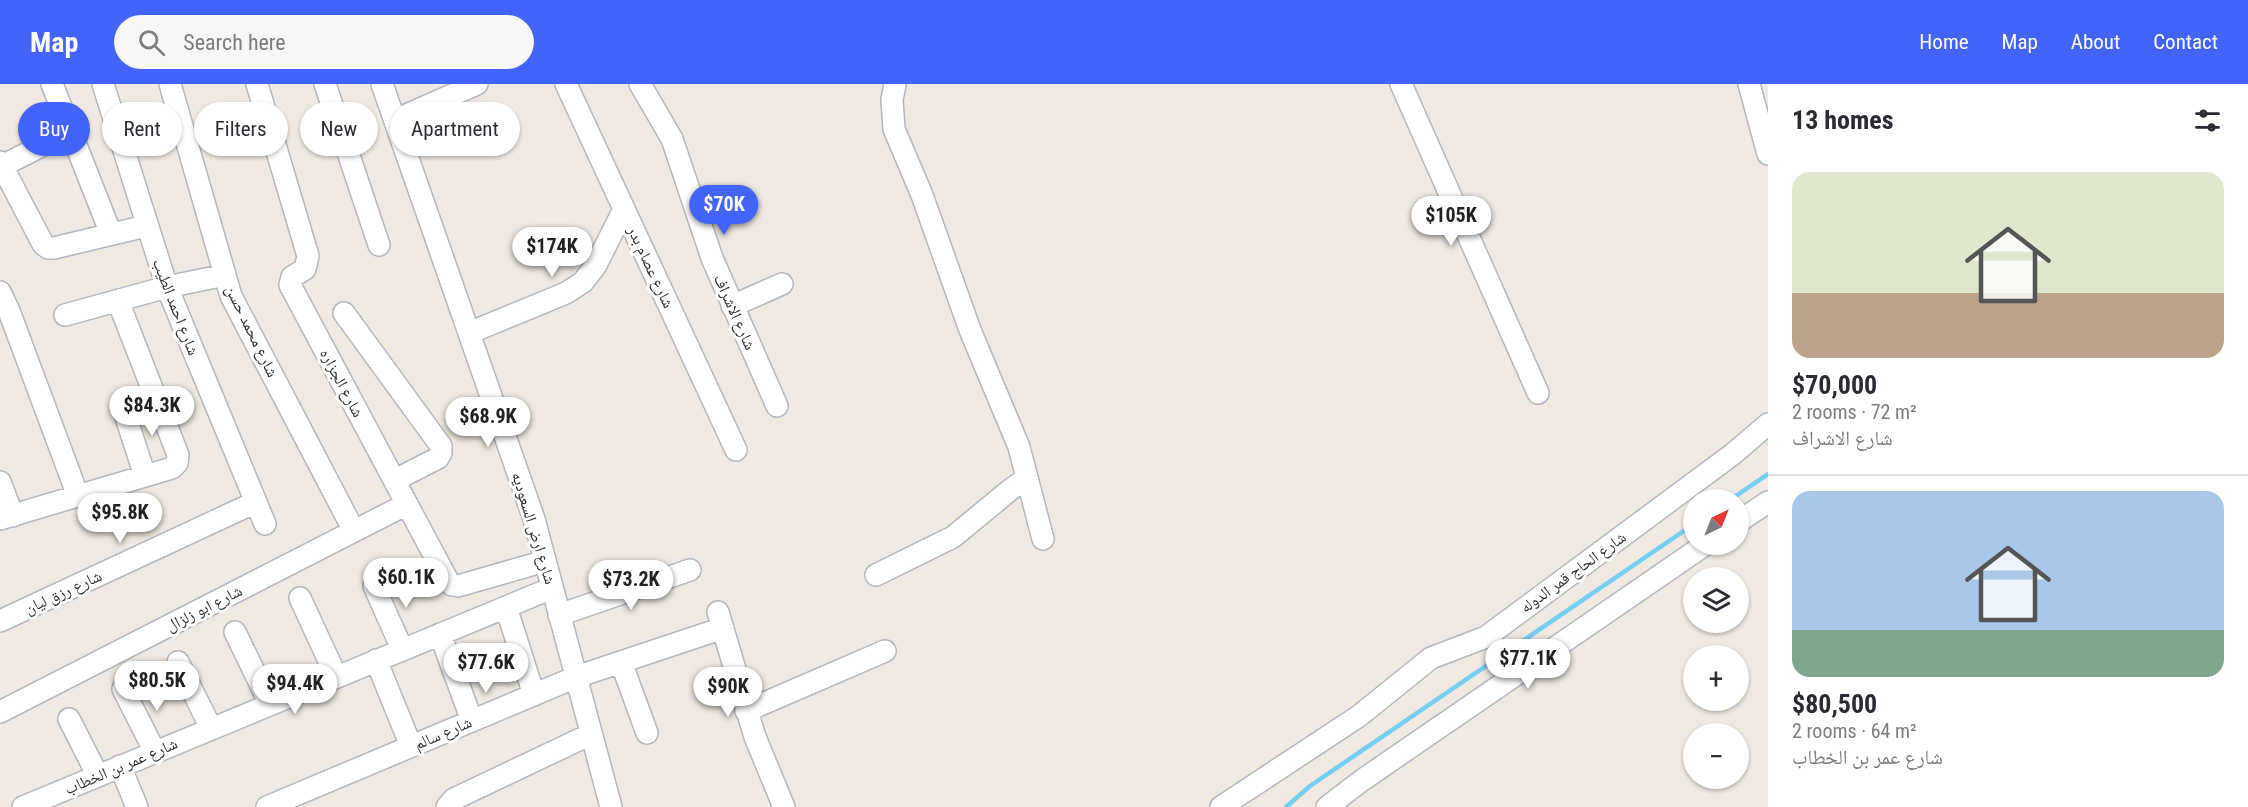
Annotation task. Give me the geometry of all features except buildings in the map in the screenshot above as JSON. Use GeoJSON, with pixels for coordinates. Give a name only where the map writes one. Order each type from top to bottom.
{"type":"FeatureCollection","features":[{"type":"Feature","properties":{"kind":"street"},"geometry":{"type":"LineString","coordinates":[[52,84],[59,102]]}},
{"type":"Feature","properties":{"kind":"street","name":"شارع احمد الطيب"},"geometry":{"type":"LineString","coordinates":[[103,84],[167,287],[265,524]]}},
{"type":"Feature","properties":{"kind":"street","name":"شارع محمد حسن"},"geometry":{"type":"LineString","coordinates":[[170,84],[231,296],[354,531]]}},
{"type":"Feature","properties":{"kind":"street","name":"شارع الجزاره"},"geometry":{"type":"LineString","coordinates":[[257,84],[308,256],[304,269],[292,277],[290,285],[448,581],[452,585],[460,585],[545,561]]}},
{"type":"Feature","properties":{"kind":"street"},"geometry":{"type":"LineString","coordinates":[[325,84],[379,245]]}},
{"type":"Feature","properties":{"kind":"street","name":"شارع ارض السعوديه"},"geometry":{"type":"LineString","coordinates":[[382,84],[390,106]]}},
{"type":"Feature","properties":{"kind":"street"},"geometry":{"type":"LineString","coordinates":[[436,102],[477,84]]}},
{"type":"Feature","properties":{"kind":"street","name":"شارع عصام بدر"},"geometry":{"type":"LineString","coordinates":[[566,84],[736,450]]}},
{"type":"Feature","properties":{"kind":"street","name":"شارع الاشراف"},"geometry":{"type":"LineString","coordinates":[[640,84],[672,139],[702,234],[777,406]]}},
{"type":"Feature","properties":{"kind":"street"},"geometry":{"type":"LineString","coordinates":[[895,84],[891,107],[894,129],[922,195],[970,330],[1018,447],[1043,538]]}},
{"type":"Feature","properties":{"kind":"street"},"geometry":{"type":"LineString","coordinates":[[1401,84],[1538,393]]}},
{"type":"Feature","properties":{"kind":"street"},"geometry":{"type":"LineString","coordinates":[[1749,84],[1768,154]]}},
{"type":"Feature","properties":{"kind":"street"},"geometry":{"type":"LineString","coordinates":[[20,156],[1,165],[45,246],[54,248],[146,226]]}},
{"type":"Feature","properties":{"kind":"street"},"geometry":{"type":"LineString","coordinates":[[81,156],[111,234]]}},
{"type":"Feature","properties":{"kind":"street","name":"شارع ارض السعوديه"},"geometry":{"type":"LineString","coordinates":[[408,156],[534,519],[611,807]]}},
{"type":"Feature","properties":{"kind":"street"},"geometry":{"type":"LineString","coordinates":[[469,333],[566,293],[583,282],[596,265],[624,209]]}},
{"type":"Feature","properties":{"kind":"street"},"geometry":{"type":"LineString","coordinates":[[65,315],[167,287],[225,275]]}},
{"type":"Feature","properties":{"kind":"street"},"geometry":{"type":"LineString","coordinates":[[732,306],[782,284]]}},
{"type":"Feature","properties":{"kind":"street"},"geometry":{"type":"LineString","coordinates":[[0,292],[78,496]]}},
{"type":"Feature","properties":{"kind":"street"},"geometry":{"type":"LineString","coordinates":[[0,482],[6,518],[145,477],[172,468],[177,463],[178,455],[118,301]]}},
{"type":"Feature","properties":{"kind":"street"},"geometry":{"type":"LineString","coordinates":[[345,313],[441,446],[438,458],[394,480]]}},
{"type":"Feature","properties":{"kind":"street"},"geometry":{"type":"LineString","coordinates":[[123,408],[145,477]]}},
{"type":"Feature","properties":{"kind":"street","name":"شارع الحاج قمر الدوله"},"geometry":{"type":"LineString","coordinates":[[1221,807],[1359,716],[1431,658],[1486,637],[1733,454],[1768,424]]}},
{"type":"Feature","properties":{"kind":"street"},"geometry":{"type":"LineString","coordinates":[[876,575],[952,537],[1027,478]]}},
{"type":"Feature","properties":{"kind":"street","name":"شارع رزق ليان"},"geometry":{"type":"LineString","coordinates":[[0,621],[256,502]]}},
{"type":"Feature","properties":{"kind":"street"},"geometry":{"type":"LineString","coordinates":[[1749,515],[1768,502]]}},
{"type":"Feature","properties":{"kind":"street","name":"شارع ابو زلزال"},"geometry":{"type":"LineString","coordinates":[[0,712],[407,504]]}},
{"type":"Feature","properties":{"kind":"street"},"geometry":{"type":"LineString","coordinates":[[1328,807],[1361,781],[1690,555]]}},
{"type":"Feature","properties":{"kind":"street"},"geometry":{"type":"LineString","coordinates":[[559,615],[690,570]]}},
{"type":"Feature","properties":{"kind":"street"},"geometry":{"type":"LineString","coordinates":[[374,586],[402,649]]}},
{"type":"Feature","properties":{"kind":"street","name":"شارع عمر بن الخطاب"},"geometry":{"type":"LineString","coordinates":[[23,807],[552,588]]}},
{"type":"Feature","properties":{"kind":"street"},"geometry":{"type":"LineString","coordinates":[[300,598],[336,676]]}},
{"type":"Feature","properties":{"kind":"street"},"geometry":{"type":"LineString","coordinates":[[506,607],[534,695]]}},
{"type":"Feature","properties":{"kind":"street","name":"شارع سالم"},"geometry":{"type":"LineString","coordinates":[[267,807],[576,677],[621,662],[720,620],[746,711]]}},
{"type":"Feature","properties":{"kind":"street"},"geometry":{"type":"LineString","coordinates":[[235,632],[270,704]]}},
{"type":"Feature","properties":{"kind":"street"},"geometry":{"type":"LineString","coordinates":[[440,634],[472,721]]}},
{"type":"Feature","properties":{"kind":"street"},"geometry":{"type":"LineString","coordinates":[[784,807],[764,762],[746,711],[885,651]]}},
{"type":"Feature","properties":{"kind":"street"},"geometry":{"type":"LineString","coordinates":[[376,660],[411,746]]}},
{"type":"Feature","properties":{"kind":"street"},"geometry":{"type":"LineString","coordinates":[[178,662],[211,729]]}},
{"type":"Feature","properties":{"kind":"street"},"geometry":{"type":"LineString","coordinates":[[621,662],[647,733]]}},
{"type":"Feature","properties":{"kind":"street"},"geometry":{"type":"LineString","coordinates":[[123,689],[155,752]]}},
{"type":"Feature","properties":{"kind":"street"},"geometry":{"type":"LineString","coordinates":[[69,719],[98,776]]}},
{"type":"Feature","properties":{"kind":"street"},"geometry":{"type":"LineString","coordinates":[[447,807],[454,799],[591,734]]}},
{"type":"Feature","properties":{"kind":"street"},"geometry":{"type":"LineString","coordinates":[[120,766],[137,807]]}},
{"type":"Feature","properties":{"kind":"waterway"},"geometry":{"type":"LineString","coordinates":[[1746,489],[1768,474]]}},
{"type":"Feature","properties":{"kind":"waterway"},"geometry":{"type":"LineString","coordinates":[[1286,807],[1310,786],[1683,532]]}}]}
